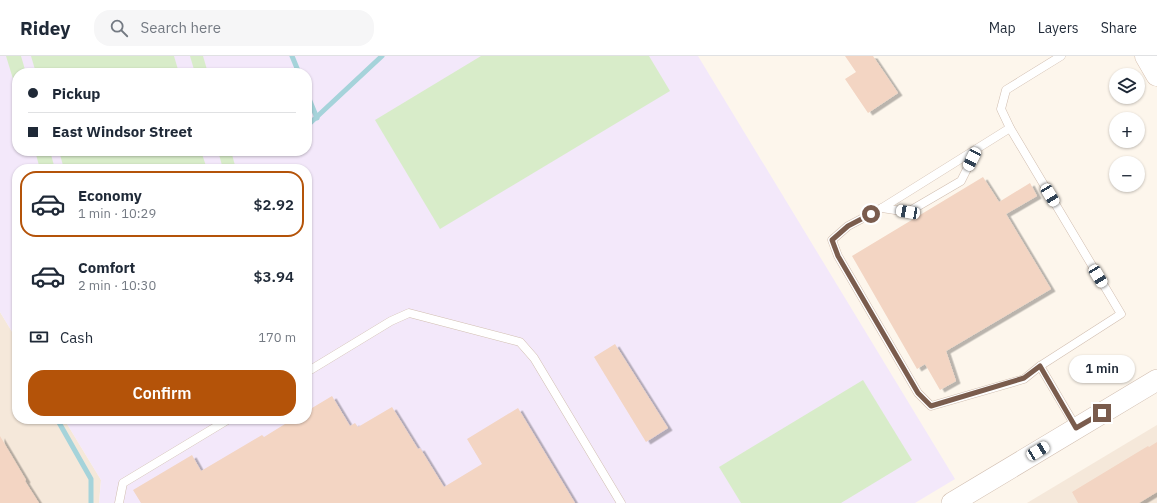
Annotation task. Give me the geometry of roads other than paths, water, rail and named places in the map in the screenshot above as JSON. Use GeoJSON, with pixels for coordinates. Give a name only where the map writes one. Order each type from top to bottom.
{"type":"FeatureCollection","features":[{"type":"Feature","properties":{"kind":"main road"},"geometry":{"type":"LineString","coordinates":[[1146,56],[1157,75]]}},
{"type":"Feature","properties":{"kind":"street"},"geometry":{"type":"LineString","coordinates":[[952,503],[1157,380]]}},
{"type":"Feature","properties":{"kind":"lane"},"geometry":{"type":"LineString","coordinates":[[1010,128],[882,208],[848,226],[832,240],[838,256],[918,393],[931,406],[1024,378],[1040,366],[1121,314],[1010,128],[1001,109],[1006,90],[1061,56]]}},
{"type":"Feature","properties":{"kind":"lane"},"geometry":{"type":"LineString","coordinates":[[882,208],[908,212],[961,181],[978,148]]}},
{"type":"Feature","properties":{"kind":"lane"},"geometry":{"type":"LineString","coordinates":[[312,369],[392,320],[409,313],[520,342],[534,358],[621,503]]}},
{"type":"Feature","properties":{"kind":"lane"},"geometry":{"type":"LineString","coordinates":[[1040,366],[1076,428]]}},
{"type":"Feature","properties":{"kind":"lane"},"geometry":{"type":"LineString","coordinates":[[119,503],[123,483],[221,424]]}},
{"type":"Feature","properties":{"kind":"waterway"},"geometry":{"type":"LineString","coordinates":[[292,56],[297,68]]}},
{"type":"Feature","properties":{"kind":"waterway"},"geometry":{"type":"LineString","coordinates":[[312,121],[382,56]]}},
{"type":"Feature","properties":{"kind":"waterway"},"geometry":{"type":"LineString","coordinates":[[312,106],[317,118]]}},
{"type":"Feature","properties":{"kind":"waterway"},"geometry":{"type":"LineString","coordinates":[[60,424],[91,479],[91,503]]}}]}
